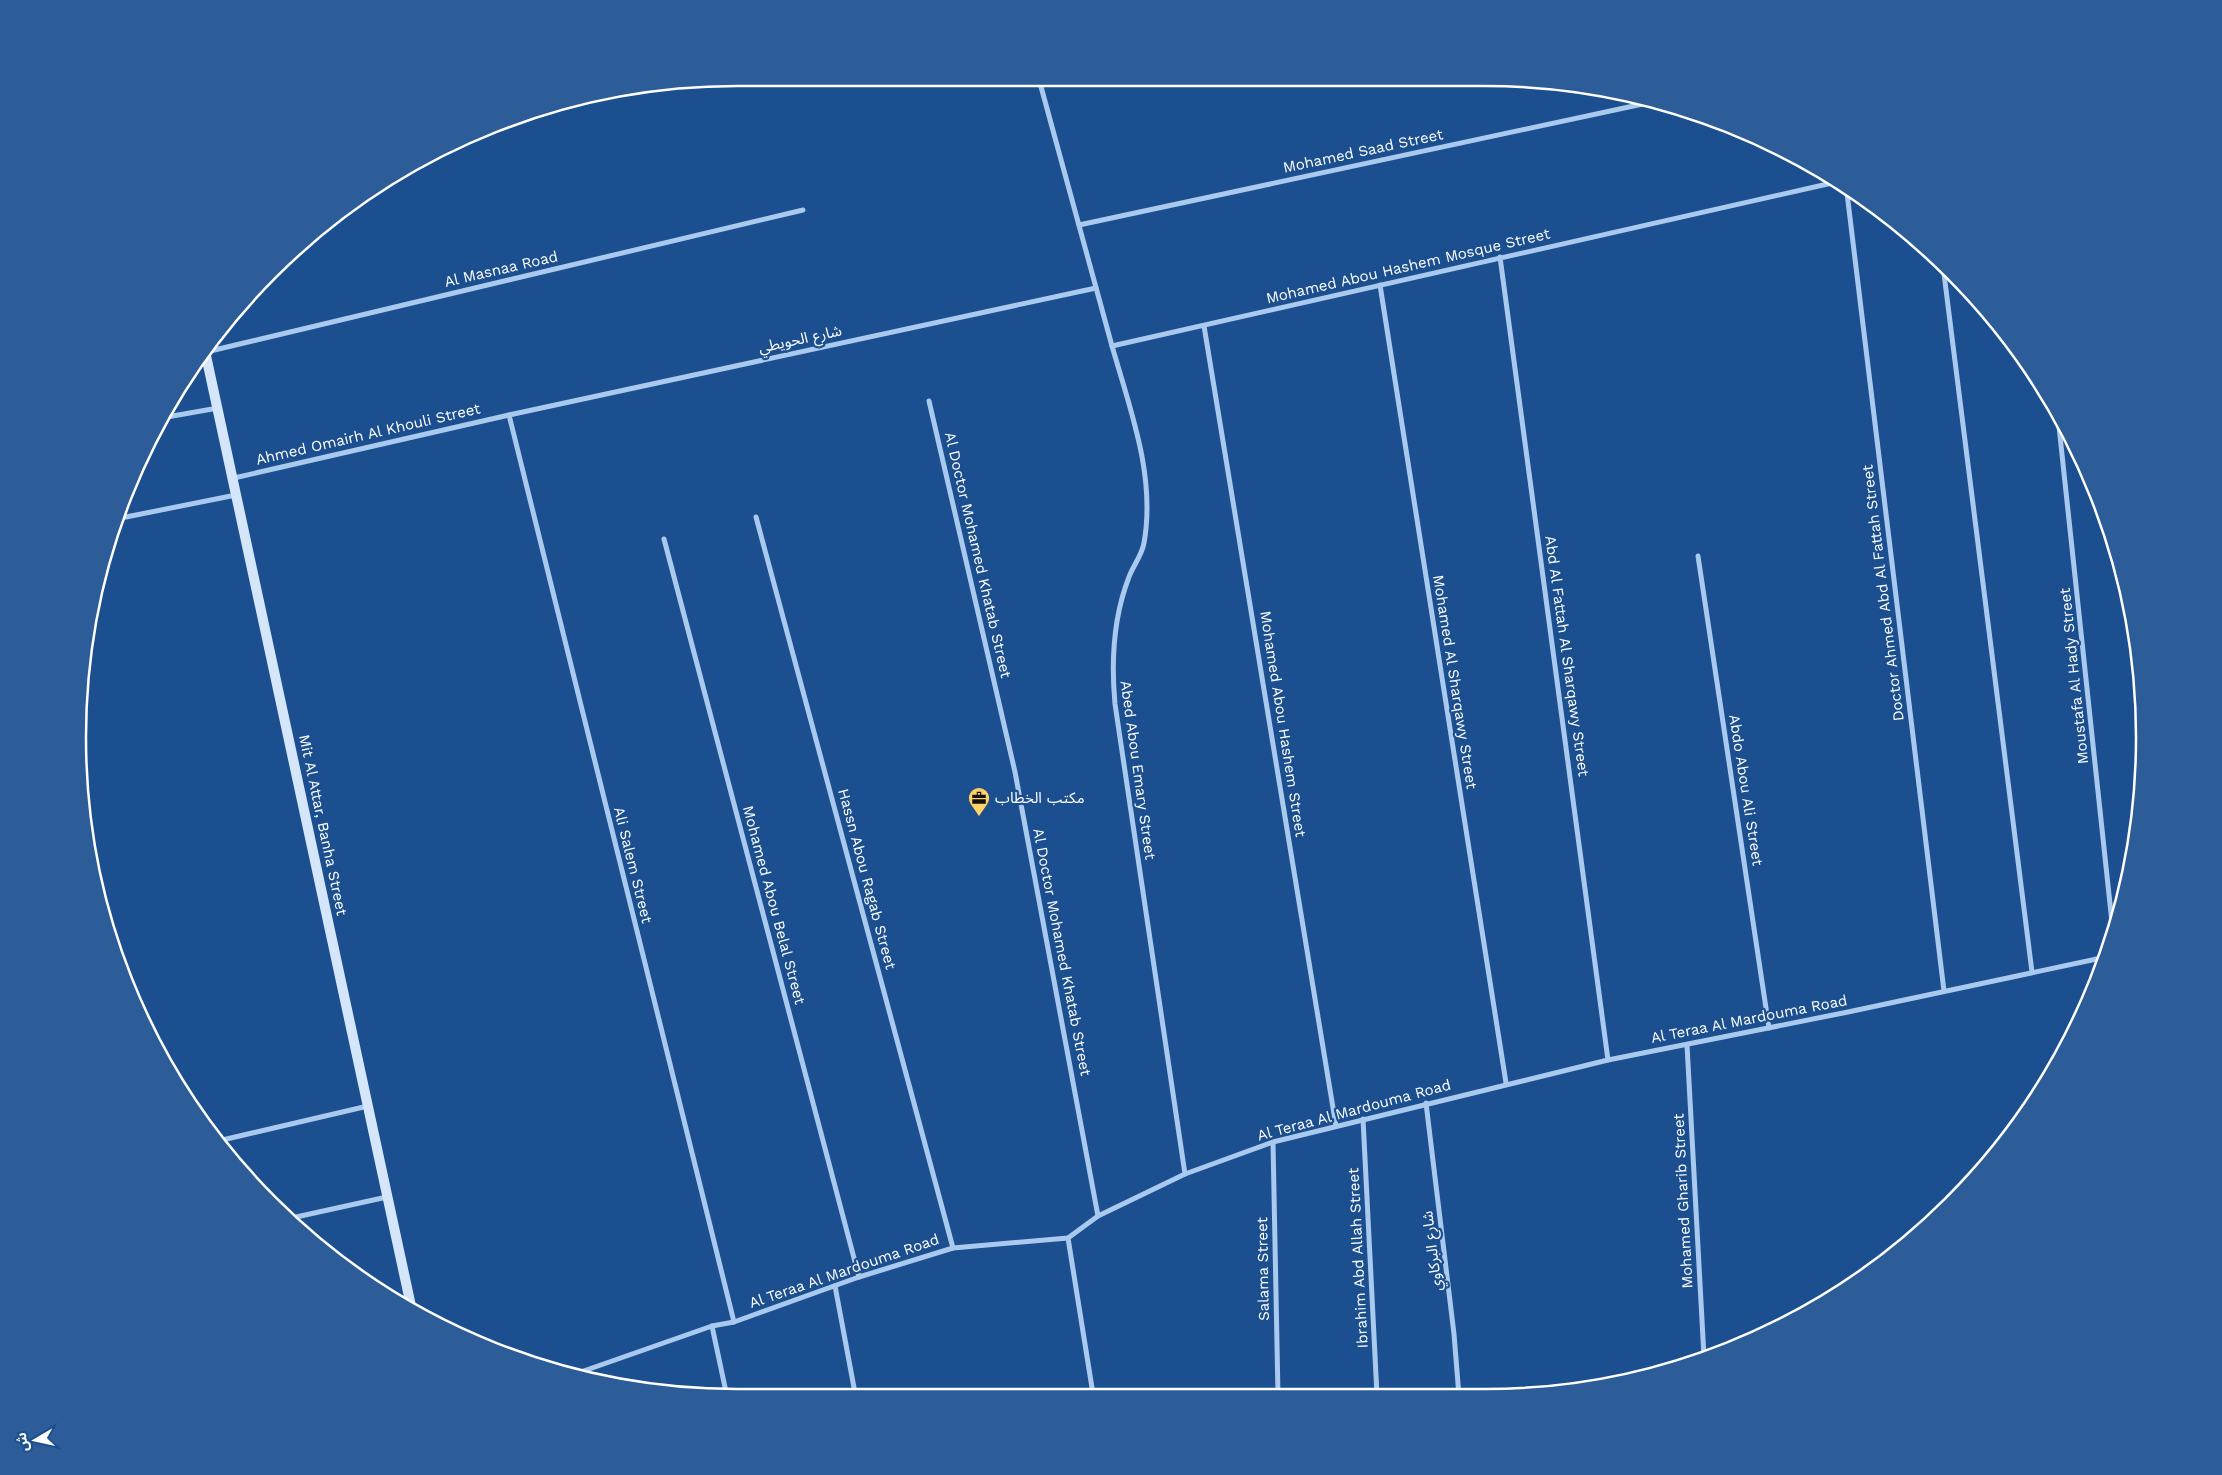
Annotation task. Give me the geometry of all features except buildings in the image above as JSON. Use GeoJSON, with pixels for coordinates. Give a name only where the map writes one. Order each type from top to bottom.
{"type":"FeatureCollection","features":[{"type":"Feature","properties":{"kind":"main road","name":"Mit Al Attar, Banha Street"},"geometry":{"type":"LineString","coordinates":[[207,361],[234,478],[410,1300]]}},
{"type":"Feature","properties":{"kind":"street"},"geometry":{"type":"LineString","coordinates":[[1041,86],[1112,346]]}},
{"type":"Feature","properties":{"kind":"street","name":"Mohamed Saad Street"},"geometry":{"type":"LineString","coordinates":[[1079,225],[1639,105]]}},
{"type":"Feature","properties":{"kind":"street","name":"Mohamed Abou Hashem Mosque Street"},"geometry":{"type":"LineString","coordinates":[[1112,346],[1827,184]]}},
{"type":"Feature","properties":{"kind":"street","name":"Doctor Ahmed Abd Al Fattah Street"},"geometry":{"type":"LineString","coordinates":[[1847,197],[1944,991]]}},
{"type":"Feature","properties":{"kind":"street","name":"Al Masnaa Road"},"geometry":{"type":"LineString","coordinates":[[215,350],[803,210]]}},
{"type":"Feature","properties":{"kind":"street","name":"Abd Al Fattah Al Sharqawy Street"},"geometry":{"type":"LineString","coordinates":[[1500,257],[1608,1060]]}},
{"type":"Feature","properties":{"kind":"street"},"geometry":{"type":"LineString","coordinates":[[1944,276],[2032,972]]}},
{"type":"Feature","properties":{"kind":"street","name":"Mohamed Al Sharqawy Street"},"geometry":{"type":"LineString","coordinates":[[1380,285],[1506,1083]]}},
{"type":"Feature","properties":{"kind":"street","name":"شارع الحويطي"},"geometry":{"type":"LineString","coordinates":[[509,415],[1096,288]]}},
{"type":"Feature","properties":{"kind":"street","name":"Mohamed Abou Hashem Street"},"geometry":{"type":"LineString","coordinates":[[1204,326],[1336,1126]]}},
{"type":"Feature","properties":{"kind":"street","name":"Abed Abou Emary Street"},"geometry":{"type":"LineString","coordinates":[[1112,346],[1139,446],[1147,495],[1144,545],[1129,577],[1117,618],[1112,664],[1114,704],[1185,1174]]}},
{"type":"Feature","properties":{"kind":"street","name":"Al Doctor Mohamed Khatab Street"},"geometry":{"type":"LineString","coordinates":[[930,402],[1015,772],[1098,1216]]}},
{"type":"Feature","properties":{"kind":"street"},"geometry":{"type":"LineString","coordinates":[[172,416],[218,408]]}},
{"type":"Feature","properties":{"kind":"street","name":"Ahmed Omairh Al Khouli Street"},"geometry":{"type":"LineString","coordinates":[[234,478],[509,415]]}},
{"type":"Feature","properties":{"kind":"street","name":"Ali Salem Street"},"geometry":{"type":"LineString","coordinates":[[509,415],[734,1322]]}},
{"type":"Feature","properties":{"kind":"street","name":"Moustafa Al Hady Street"},"geometry":{"type":"LineString","coordinates":[[2060,433],[2112,913]]}},
{"type":"Feature","properties":{"kind":"street"},"geometry":{"type":"LineString","coordinates":[[125,517],[237,495]]}},
{"type":"Feature","properties":{"kind":"street","name":"Hassn Abou Ragab Street"},"geometry":{"type":"LineString","coordinates":[[756,517],[953,1248]]}},
{"type":"Feature","properties":{"kind":"street","name":"Mohamed Abou Belal Street"},"geometry":{"type":"LineString","coordinates":[[664,539],[859,1277]]}},
{"type":"Feature","properties":{"kind":"street","name":"Abdo Abou Ali Street"},"geometry":{"type":"LineString","coordinates":[[1698,556],[1769,1028]]}},
{"type":"Feature","properties":{"kind":"street","name":"Al Teraa Al Mardouma Road"},"geometry":{"type":"LineString","coordinates":[[585,1371],[712,1326],[734,1322],[859,1277],[953,1248],[1068,1238],[1098,1216],[1185,1174],[1272,1142],[1506,1083],[1608,1060],[1769,1028],[2097,958]]}},
{"type":"Feature","properties":{"kind":"street","name":"Mohamed Gharib Street"},"geometry":{"type":"LineString","coordinates":[[1687,1045],[1704,1350]]}},
{"type":"Feature","properties":{"kind":"street","name":"شارع البركاوي"},"geometry":{"type":"LineString","coordinates":[[1426,1103],[1454,1334],[1458,1389]]}},
{"type":"Feature","properties":{"kind":"street"},"geometry":{"type":"LineString","coordinates":[[225,1139],[368,1106]]}},
{"type":"Feature","properties":{"kind":"street","name":"Ibrahim Abd Allah Street"},"geometry":{"type":"LineString","coordinates":[[1363,1119],[1377,1389]]}},
{"type":"Feature","properties":{"kind":"street","name":"Salama Street"},"geometry":{"type":"LineString","coordinates":[[1272,1142],[1278,1389]]}},
{"type":"Feature","properties":{"kind":"street"},"geometry":{"type":"LineString","coordinates":[[297,1217],[388,1197]]}},
{"type":"Feature","properties":{"kind":"street"},"geometry":{"type":"LineString","coordinates":[[1068,1238],[1091,1389]]}},
{"type":"Feature","properties":{"kind":"street"},"geometry":{"type":"LineString","coordinates":[[835,1286],[854,1389]]}},
{"type":"Feature","properties":{"kind":"street"},"geometry":{"type":"LineString","coordinates":[[712,1326],[725,1388]]}},
{"type":"Feature","properties":{"kind":"place","name":"مكتب الخطاب"},"geometry":{"type":"Point","coordinates":[979,817]}}]}
